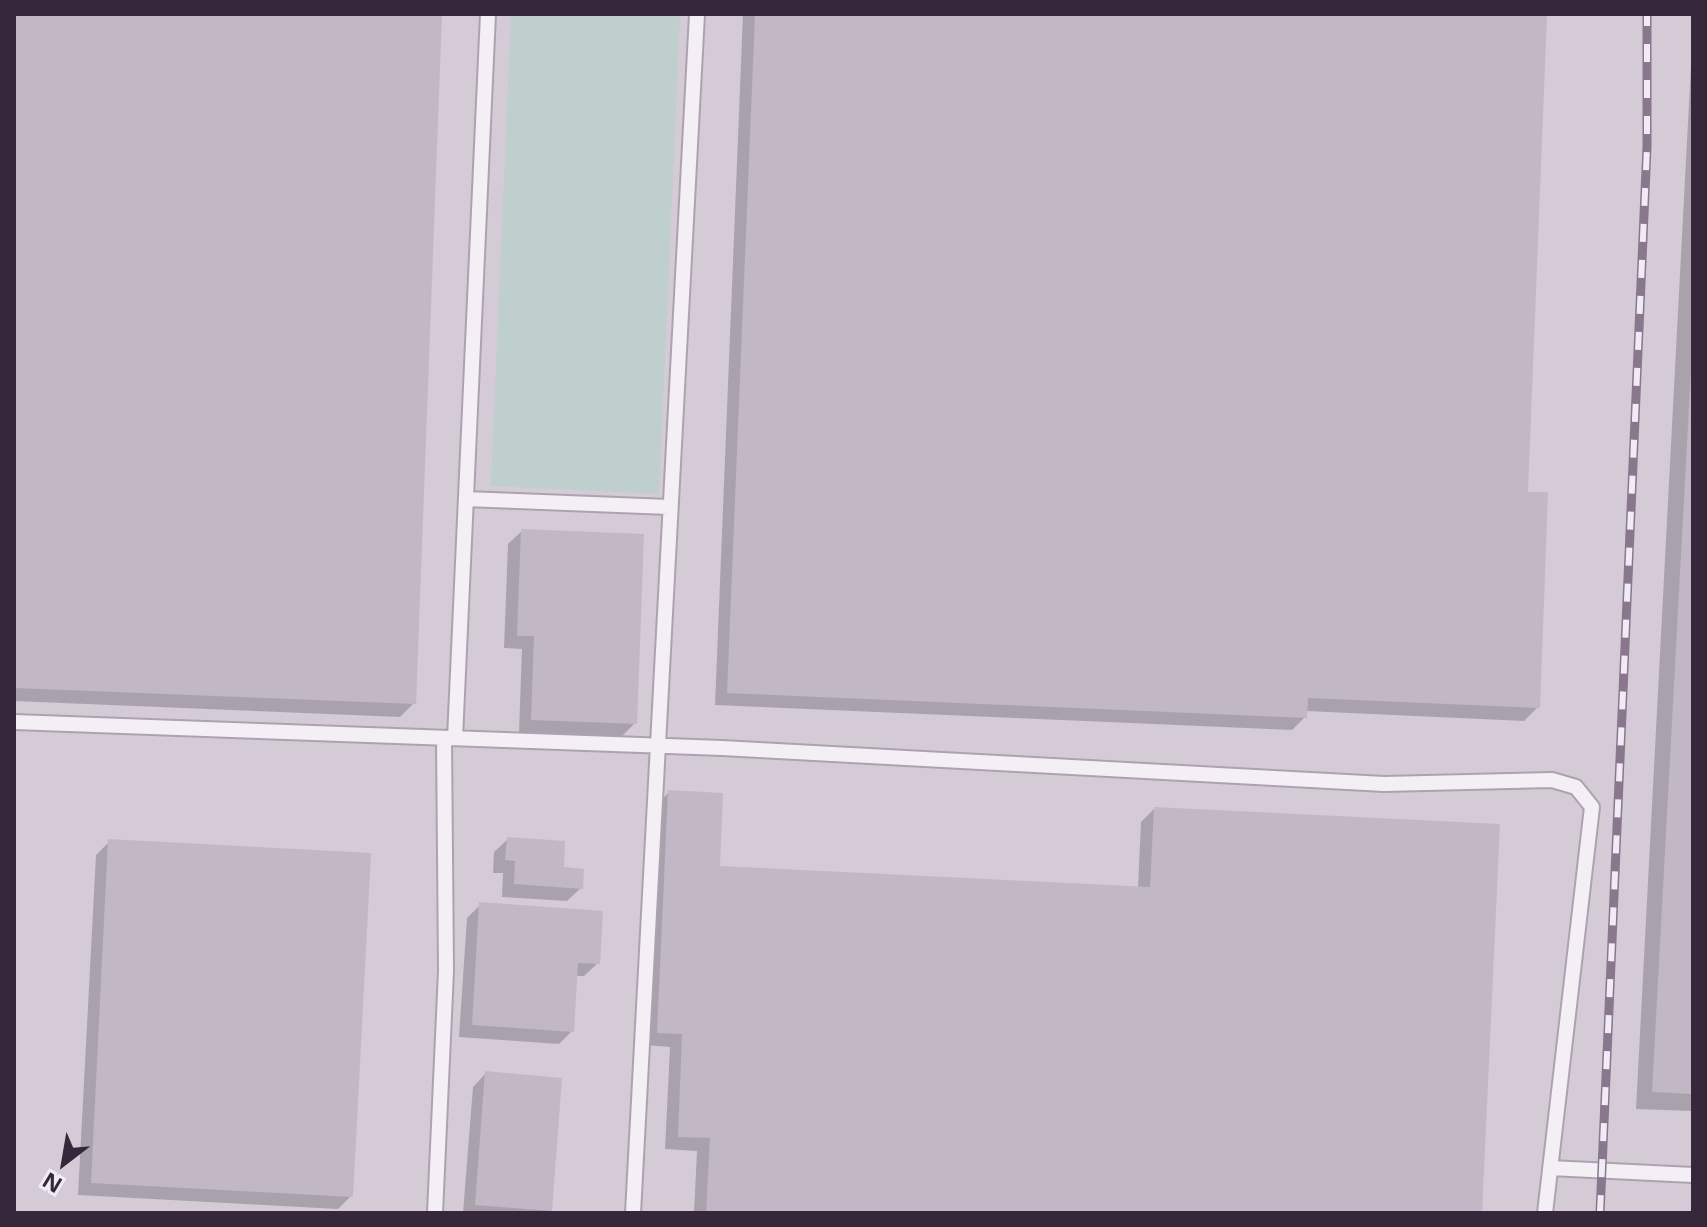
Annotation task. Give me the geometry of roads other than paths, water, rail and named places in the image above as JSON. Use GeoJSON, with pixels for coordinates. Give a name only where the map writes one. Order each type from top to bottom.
{"type":"FeatureCollection","features":[{"type":"Feature","properties":{"kind":"lane"},"geometry":{"type":"LineString","coordinates":[[435,1213],[446,971],[450,738],[466,499],[488,14]]}},
{"type":"Feature","properties":{"kind":"lane"},"geometry":{"type":"LineString","coordinates":[[633,1213],[655,745],[697,14]]}},
{"type":"Feature","properties":{"kind":"lane"},"geometry":{"type":"LineString","coordinates":[[466,499],[669,507]]}},
{"type":"Feature","properties":{"kind":"lane"},"geometry":{"type":"LineString","coordinates":[[14,722],[655,745],[1384,784],[1552,780],[1576,787],[1592,807],[1545,1213]]}},
{"type":"Feature","properties":{"kind":"lane"},"geometry":{"type":"LineString","coordinates":[[1550,1168],[1693,1175]]}},
{"type":"Feature","properties":{"kind":"railway"},"geometry":{"type":"LineString","coordinates":[[1600,1213],[1647,147],[1647,14]]}}]}
